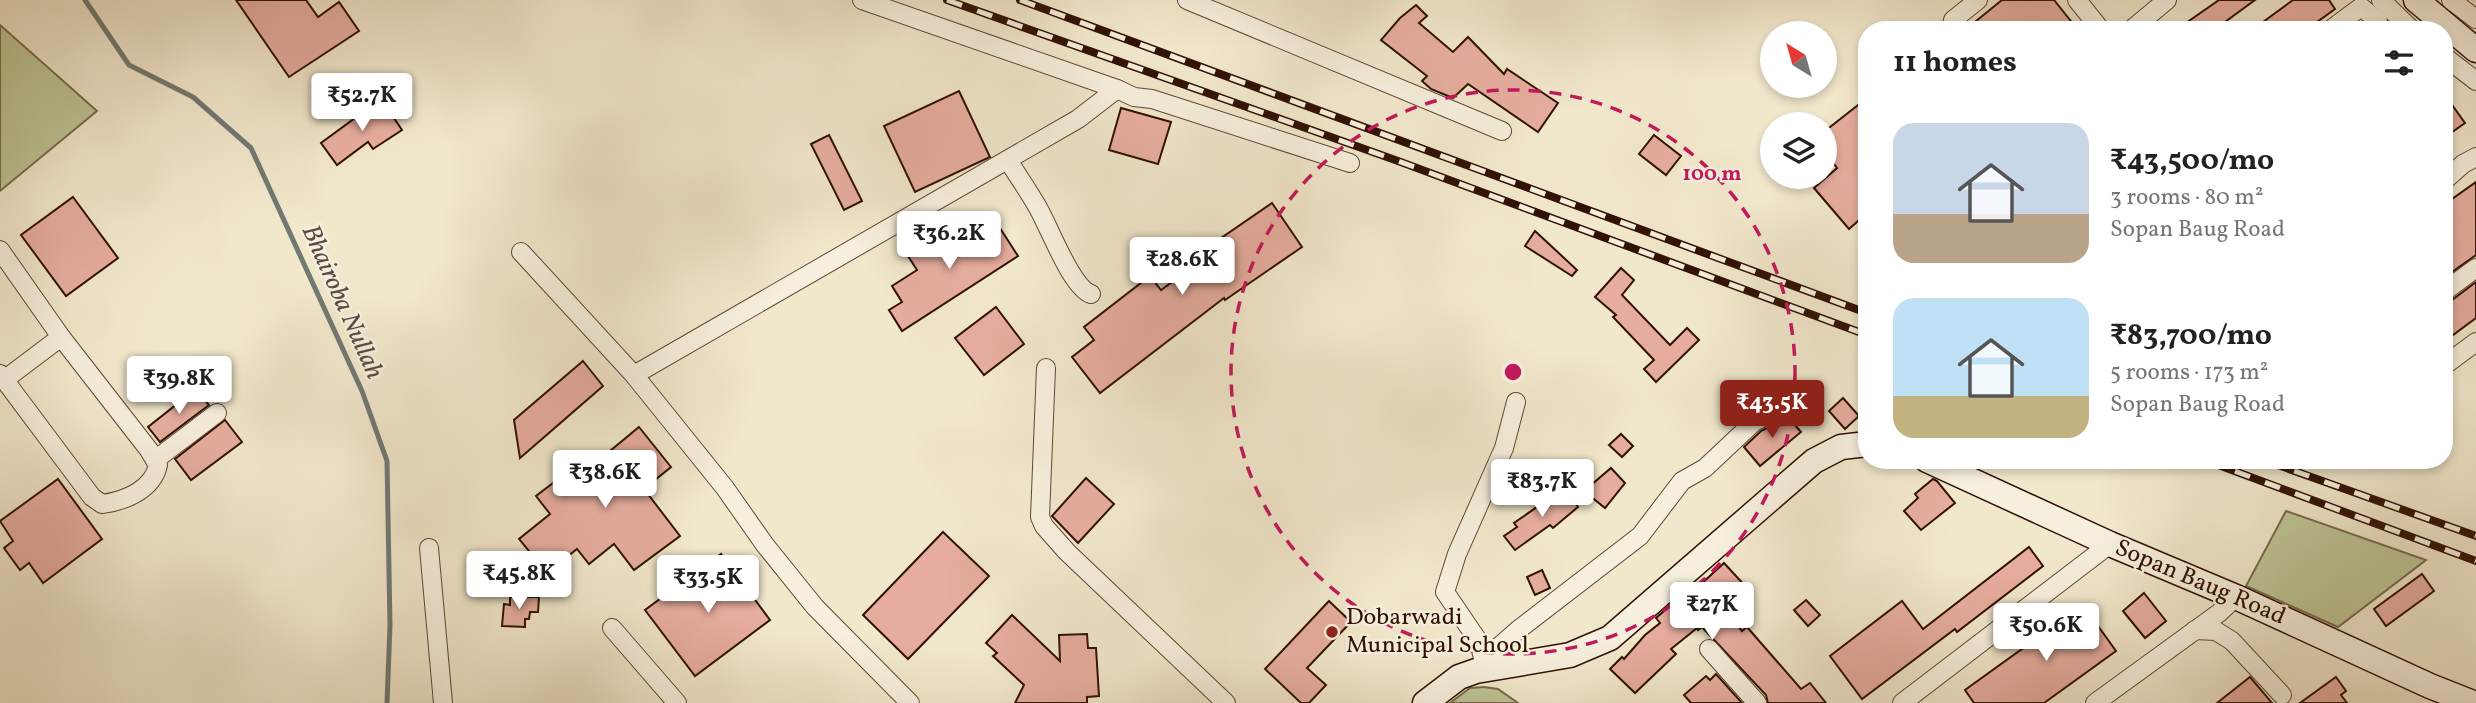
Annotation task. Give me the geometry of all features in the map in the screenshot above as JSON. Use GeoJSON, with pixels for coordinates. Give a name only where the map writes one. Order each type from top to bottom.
{"type":"FeatureCollection","features":[{"type":"Feature","properties":{"kind":"street"},"geometry":{"type":"LineString","coordinates":[[863,0],[1134,97],[1152,99],[1350,163]]}},
{"type":"Feature","properties":{"kind":"street"},"geometry":{"type":"LineString","coordinates":[[1187,0],[1502,131]]}},
{"type":"Feature","properties":{"kind":"street"},"geometry":{"type":"LineString","coordinates":[[1953,21],[1978,0]]}},
{"type":"Feature","properties":{"kind":"street"},"geometry":{"type":"LineString","coordinates":[[2077,0],[2094,21]]}},
{"type":"Feature","properties":{"kind":"street"},"geometry":{"type":"LineString","coordinates":[[2142,21],[2167,0]]}},
{"type":"Feature","properties":{"kind":"street"},"geometry":{"type":"LineString","coordinates":[[2416,0],[2441,21]]}},
{"type":"Feature","properties":{"kind":"street"},"geometry":{"type":"LineString","coordinates":[[2451,0],[2476,19]]}},
{"type":"Feature","properties":{"kind":"street"},"geometry":{"type":"LineString","coordinates":[[2342,21],[2361,7],[2384,15]]}},
{"type":"Feature","properties":{"kind":"street"},"geometry":{"type":"LineString","coordinates":[[2453,31],[2476,50]]}},
{"type":"Feature","properties":{"kind":"street"},"geometry":{"type":"LineString","coordinates":[[2453,63],[2476,81]]}},
{"type":"Feature","properties":{"kind":"street"},"geometry":{"type":"LineString","coordinates":[[634,375],[1078,119],[1117,89]]}},
{"type":"Feature","properties":{"kind":"street"},"geometry":{"type":"LineString","coordinates":[[2453,172],[2476,158]]}},
{"type":"Feature","properties":{"kind":"street"},"geometry":{"type":"LineString","coordinates":[[1007,160],[1038,208],[1068,267],[1083,290],[1091,294]]}},
{"type":"Feature","properties":{"kind":"street"},"geometry":{"type":"LineString","coordinates":[[521,253],[634,375],[725,488],[765,545],[815,607],[910,703]]}},
{"type":"Feature","properties":{"kind":"street"},"geometry":{"type":"LineString","coordinates":[[2,256],[158,464],[147,487],[116,503],[102,504],[92,497],[2,377],[61,337]]}},
{"type":"Feature","properties":{"kind":"street"},"geometry":{"type":"LineString","coordinates":[[2453,285],[2476,268]]}},
{"type":"Feature","properties":{"kind":"street"},"geometry":{"type":"LineString","coordinates":[[2453,359],[2476,342]]}},
{"type":"Feature","properties":{"kind":"street"},"geometry":{"type":"LineString","coordinates":[[1046,368],[1040,517],[1044,526],[1067,552],[1226,703]]}},
{"type":"Feature","properties":{"kind":"street"},"geometry":{"type":"LineString","coordinates":[[1425,703],[1480,666],[1518,630],[1640,536],[1682,481],[1705,468],[1754,422],[1786,406],[1812,401]]}},
{"type":"Feature","properties":{"kind":"street"},"geometry":{"type":"LineString","coordinates":[[1480,666],[1479,642],[1445,592],[1457,554],[1504,448],[1516,402]]}},
{"type":"Feature","properties":{"kind":"street"},"geometry":{"type":"LineString","coordinates":[[155,460],[217,413]]}},
{"type":"Feature","properties":{"kind":"street"},"geometry":{"type":"LineString","coordinates":[[1480,666],[1570,656],[1610,638],[1814,461],[1841,447],[1858,445]]}},
{"type":"Feature","properties":{"kind":"street","name":"Sopan Baug Road"},"geometry":{"type":"LineString","coordinates":[[1947,469],[2110,544],[2473,703]]}},
{"type":"Feature","properties":{"kind":"street"},"geometry":{"type":"LineString","coordinates":[[1902,703],[2110,544]]}},
{"type":"Feature","properties":{"kind":"street"},"geometry":{"type":"LineString","coordinates":[[429,548],[443,703]]}},
{"type":"Feature","properties":{"kind":"street"},"geometry":{"type":"LineString","coordinates":[[2095,703],[2236,597]]}},
{"type":"Feature","properties":{"kind":"street"},"geometry":{"type":"LineString","coordinates":[[612,628],[677,703]]}},
{"type":"Feature","properties":{"kind":"street"},"geometry":{"type":"LineString","coordinates":[[2194,630],[2216,631],[2232,641],[2282,695]]}},
{"type":"Feature","properties":{"kind":"street"},"geometry":{"type":"LineString","coordinates":[[1709,649],[1757,703]]}},
{"type":"Feature","properties":{"kind":"green space"},"geometry":{"type":"Polygon","coordinates":[[[0,25],[97,111],[0,191],[0,25]]]}},
{"type":"Feature","properties":{"kind":"green space"},"geometry":{"type":"Polygon","coordinates":[[[2286,511],[2426,560],[2338,627],[2246,586],[2286,511]]]}},
{"type":"Feature","properties":{"kind":"green space"},"geometry":{"type":"Polygon","coordinates":[[[1470,688],[1498,689],[1518,703],[1450,703],[1470,688]]]}},
{"type":"Feature","properties":{"kind":"building"},"geometry":{"type":"Polygon","coordinates":[[[236,0],[306,0],[318,17],[339,2],[359,31],[289,77],[236,0]]]}},
{"type":"Feature","properties":{"kind":"building"},"geometry":{"type":"Polygon","coordinates":[[[2002,0],[2054,0],[2071,21],[1976,21],[2002,0]]]}},
{"type":"Feature","properties":{"kind":"building"},"geometry":{"type":"Polygon","coordinates":[[[2219,0],[2255,0],[2226,21],[2189,21],[2219,0]]]}},
{"type":"Feature","properties":{"kind":"building"},"geometry":{"type":"Polygon","coordinates":[[[2293,0],[2329,0],[2335,9],[2318,21],[2264,21],[2293,0]]]}},
{"type":"Feature","properties":{"kind":"building"},"geometry":{"type":"Polygon","coordinates":[[[1416,5],[1427,16],[1419,23],[1453,52],[1468,37],[1504,74],[1507,69],[1558,103],[1538,132],[1468,84],[1453,98],[1431,89],[1422,81],[1427,76],[1381,40],[1400,18],[1416,5]]]}},
{"type":"Feature","properties":{"kind":"building"},"geometry":{"type":"Polygon","coordinates":[[[959,91],[990,157],[915,192],[884,126],[959,91]]]}},
{"type":"Feature","properties":{"kind":"building"},"geometry":{"type":"Polygon","coordinates":[[[381,99],[402,130],[373,149],[368,142],[337,165],[321,143],[381,99]]]}},
{"type":"Feature","properties":{"kind":"building"},"geometry":{"type":"Polygon","coordinates":[[[1858,105],[1858,221],[1849,229],[1815,189],[1837,189],[1837,122],[1858,105]]]}},
{"type":"Feature","properties":{"kind":"building"},"geometry":{"type":"Polygon","coordinates":[[[2453,106],[2465,123],[2453,131],[2453,106]]]}},
{"type":"Feature","properties":{"kind":"building"},"geometry":{"type":"Polygon","coordinates":[[[1121,108],[1171,122],[1158,164],[1109,150],[1121,108]]]}},
{"type":"Feature","properties":{"kind":"building"},"geometry":{"type":"Polygon","coordinates":[[[829,135],[862,201],[844,210],[811,144],[829,135]]]}},
{"type":"Feature","properties":{"kind":"building"},"geometry":{"type":"Polygon","coordinates":[[[1654,135],[1681,156],[1666,175],[1639,154],[1654,135]]]}},
{"type":"Feature","properties":{"kind":"building"},"geometry":{"type":"Polygon","coordinates":[[[2476,182],[2476,255],[2453,271],[2453,198],[2476,182]]]}},
{"type":"Feature","properties":{"kind":"building"},"geometry":{"type":"Polygon","coordinates":[[[73,197],[118,258],[66,296],[21,235],[73,197]]]}},
{"type":"Feature","properties":{"kind":"building"},"geometry":{"type":"Polygon","coordinates":[[[1272,203],[1302,247],[1225,300],[1224,298],[1100,393],[1072,357],[1094,340],[1084,327],[1150,276],[1161,290],[1199,262],[1195,256],[1272,203]]]}},
{"type":"Feature","properties":{"kind":"building"},"geometry":{"type":"Polygon","coordinates":[[[979,225],[985,233],[998,225],[1018,256],[902,331],[889,310],[902,302],[892,286],[917,270],[908,256],[950,229],[956,240],[979,225]]]}},
{"type":"Feature","properties":{"kind":"building"},"geometry":{"type":"Polygon","coordinates":[[[1535,231],[1577,270],[1572,276],[1525,246],[1535,231]]]}},
{"type":"Feature","properties":{"kind":"building"},"geometry":{"type":"Polygon","coordinates":[[[1621,268],[1634,280],[1622,295],[1670,345],[1687,328],[1699,340],[1656,382],[1644,369],[1654,360],[1613,317],[1616,315],[1595,297],[1621,268]]]}},
{"type":"Feature","properties":{"kind":"building"},"geometry":{"type":"Polygon","coordinates":[[[2476,282],[2476,318],[2453,335],[2453,299],[2476,282]]]}},
{"type":"Feature","properties":{"kind":"building"},"geometry":{"type":"Polygon","coordinates":[[[996,307],[1024,344],[984,375],[955,338],[996,307]]]}},
{"type":"Feature","properties":{"kind":"building"},"geometry":{"type":"Polygon","coordinates":[[[583,361],[603,386],[520,458],[514,420],[583,361]]]}},
{"type":"Feature","properties":{"kind":"building"},"geometry":{"type":"Polygon","coordinates":[[[196,389],[209,405],[160,442],[148,427],[196,389]]]}},
{"type":"Feature","properties":{"kind":"building"},"geometry":{"type":"Polygon","coordinates":[[[1843,398],[1858,417],[1845,429],[1829,411],[1843,398]]]}},
{"type":"Feature","properties":{"kind":"building"},"geometry":{"type":"Polygon","coordinates":[[[1788,417],[1801,432],[1760,466],[1744,447],[1761,431],[1788,417]]]}},
{"type":"Feature","properties":{"kind":"building"},"geometry":{"type":"Polygon","coordinates":[[[225,420],[242,442],[191,480],[175,459],[225,420]]]}},
{"type":"Feature","properties":{"kind":"building"},"geometry":{"type":"Polygon","coordinates":[[[639,427],[671,467],[644,489],[680,536],[634,570],[614,544],[589,564],[577,549],[547,573],[519,539],[550,514],[536,496],[557,480],[564,489],[639,427]]]}},
{"type":"Feature","properties":{"kind":"building"},"geometry":{"type":"Polygon","coordinates":[[[1621,434],[1633,446],[1622,457],[1609,445],[1621,434]]]}},
{"type":"Feature","properties":{"kind":"building"},"geometry":{"type":"Polygon","coordinates":[[[1611,468],[1625,483],[1605,508],[1584,491],[1611,468]]]}},
{"type":"Feature","properties":{"kind":"building"},"geometry":{"type":"Polygon","coordinates":[[[1086,478],[1114,504],[1078,543],[1052,516],[1086,478]]]}},
{"type":"Feature","properties":{"kind":"building"},"geometry":{"type":"Polygon","coordinates":[[[58,479],[102,539],[43,583],[29,563],[20,570],[4,548],[13,541],[0,521],[58,479]]]}},
{"type":"Feature","properties":{"kind":"building"},"geometry":{"type":"Polygon","coordinates":[[[1933,479],[1955,503],[1921,530],[1904,511],[1918,498],[1915,494],[1933,479]]]}},
{"type":"Feature","properties":{"kind":"building"},"geometry":{"type":"Polygon","coordinates":[[[1564,488],[1578,507],[1553,528],[1550,525],[1515,550],[1504,536],[1517,527],[1514,523],[1564,488]]]}},
{"type":"Feature","properties":{"kind":"building"},"geometry":{"type":"Polygon","coordinates":[[[943,532],[989,576],[908,659],[863,615],[943,532]]]}},
{"type":"Feature","properties":{"kind":"building"},"geometry":{"type":"Polygon","coordinates":[[[2029,547],[2043,566],[1957,632],[1955,629],[1862,699],[1830,656],[1902,601],[1923,629],[2029,547]]]}},
{"type":"Feature","properties":{"kind":"building"},"geometry":{"type":"Polygon","coordinates":[[[721,554],[770,620],[695,676],[645,610],[721,554]]]}},
{"type":"Feature","properties":{"kind":"building"},"geometry":{"type":"Polygon","coordinates":[[[1724,563],[1748,589],[1725,610],[1742,631],[1747,627],[1801,689],[1810,683],[1826,703],[1768,703],[1766,695],[1702,627],[1671,649],[1676,654],[1635,693],[1610,669],[1622,657],[1624,659],[1645,635],[1660,623],[1656,618],[1671,605],[1674,609],[1724,563]]]}},
{"type":"Feature","properties":{"kind":"building"},"geometry":{"type":"Polygon","coordinates":[[[1542,570],[1550,588],[1535,595],[1527,577],[1542,570]]]}},
{"type":"Feature","properties":{"kind":"building"},"geometry":{"type":"Polygon","coordinates":[[[2422,574],[2434,591],[2386,626],[2374,609],[2422,574]]]}},
{"type":"Feature","properties":{"kind":"building"},"geometry":{"type":"Polygon","coordinates":[[[2144,593],[2166,621],[2145,638],[2123,611],[2144,593]]]}},
{"type":"Feature","properties":{"kind":"building"},"geometry":{"type":"Polygon","coordinates":[[[510,597],[539,597],[538,612],[530,612],[529,619],[525,619],[525,627],[502,626],[504,604],[510,605],[510,597]]]}},
{"type":"Feature","properties":{"kind":"building"},"geometry":{"type":"Polygon","coordinates":[[[1806,600],[1820,615],[1808,626],[1794,610],[1806,600]]]}},
{"type":"Feature","properties":{"kind":"building"},"geometry":{"type":"Polygon","coordinates":[[[1329,601],[1351,622],[1307,668],[1326,685],[1309,703],[1301,703],[1265,669],[1329,601]]]}},
{"type":"Feature","properties":{"kind":"building"},"geometry":{"type":"Polygon","coordinates":[[[2083,605],[2116,651],[2044,703],[1974,703],[1965,690],[2083,605]]]}},
{"type":"Feature","properties":{"kind":"building"},"geometry":{"type":"Polygon","coordinates":[[[1012,615],[1060,661],[1059,635],[1087,634],[1088,648],[1096,648],[1099,696],[1087,697],[1087,703],[1015,703],[1024,685],[993,656],[997,653],[986,643],[1012,615]]]}},
{"type":"Feature","properties":{"kind":"building"},"geometry":{"type":"Polygon","coordinates":[[[1716,674],[1742,703],[1691,703],[1684,695],[1706,676],[1710,680],[1716,674]]]}},
{"type":"Feature","properties":{"kind":"building"},"geometry":{"type":"Polygon","coordinates":[[[2250,677],[2272,703],[2217,703],[2250,677]]]}},
{"type":"Feature","properties":{"kind":"building"},"geometry":{"type":"Polygon","coordinates":[[[2336,677],[2346,691],[2341,695],[2347,703],[2300,703],[2336,677]]]}},
{"type":"Feature","properties":{"kind":"waterway","name":"Bhairoba Nullah"},"geometry":{"type":"LineString","coordinates":[[85,0],[129,65],[193,97],[251,148],[362,391],[387,461],[390,625],[387,703]]}},
{"type":"Feature","properties":{"kind":"railway"},"geometry":{"type":"LineString","coordinates":[[947,0],[1398,161],[1858,332]]}},
{"type":"Feature","properties":{"kind":"railway"},"geometry":{"type":"LineString","coordinates":[[1020,0],[1858,310]]}},
{"type":"Feature","properties":{"kind":"railway"},"geometry":{"type":"LineString","coordinates":[[2229,469],[2476,561]]}},
{"type":"Feature","properties":{"kind":"railway"},"geometry":{"type":"LineString","coordinates":[[2289,469],[2476,536]]}},
{"type":"Feature","properties":{"kind":"place","name":"Dobarwadi Municipal School"},"geometry":{"type":"Point","coordinates":[1332,632]}}]}
